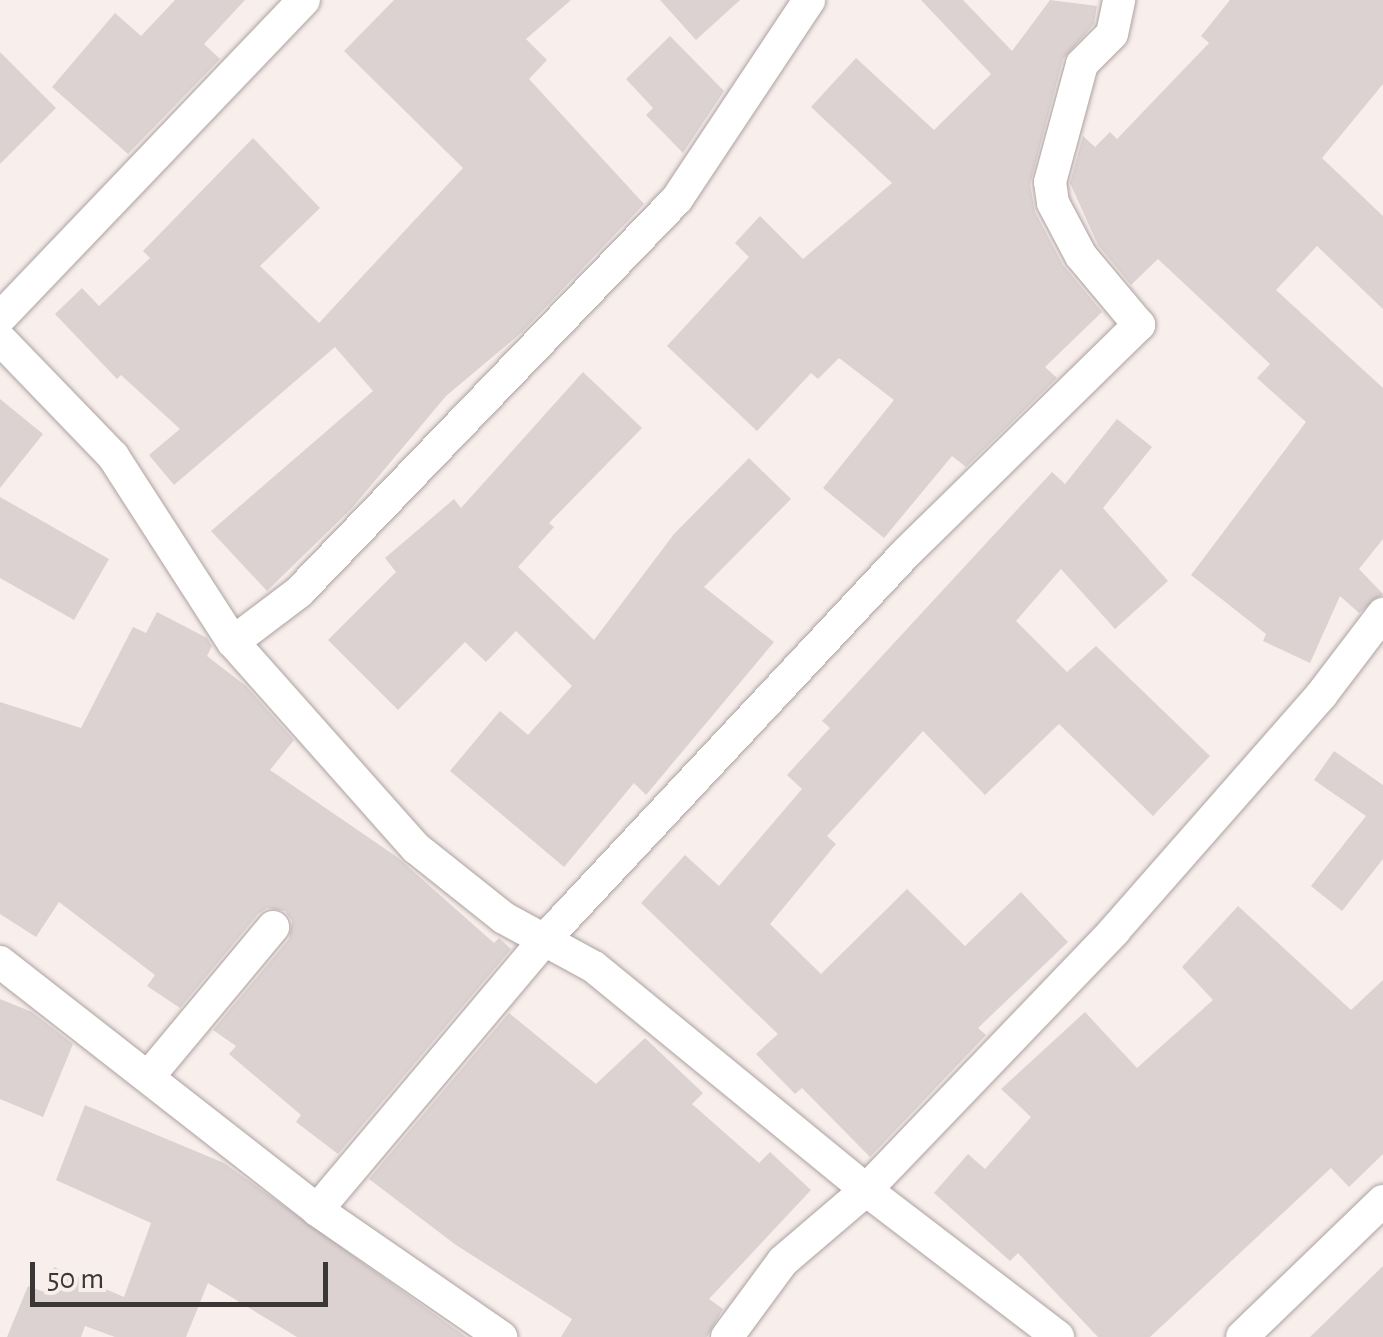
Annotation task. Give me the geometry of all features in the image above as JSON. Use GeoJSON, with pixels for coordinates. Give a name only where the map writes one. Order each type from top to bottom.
{"type":"FeatureCollection","features":[{"type":"Feature","properties":{"kind":"street"},"geometry":{"type":"LineString","coordinates":[[0,318],[304,0]]}},
{"type":"Feature","properties":{"kind":"street"},"geometry":{"type":"LineString","coordinates":[[233,642],[299,592],[676,199],[809,0]]}},
{"type":"Feature","properties":{"kind":"street"},"geometry":{"type":"LineString","coordinates":[[317,1210],[544,940],[907,552],[1139,324],[1080,256],[1053,203],[1050,182],[1082,64],[1112,34],[1119,0]]}},
{"type":"Feature","properties":{"kind":"street"},"geometry":{"type":"LineString","coordinates":[[0,338],[113,456],[233,642],[416,848],[504,918],[594,967],[866,1190],[1058,1337]]}},
{"type":"Feature","properties":{"kind":"street"},"geometry":{"type":"LineString","coordinates":[[726,1337],[783,1261],[866,1190],[1114,931],[1322,694],[1383,614]]}},
{"type":"Feature","properties":{"kind":"street"},"geometry":{"type":"LineString","coordinates":[[149,1076],[273,927]]}},
{"type":"Feature","properties":{"kind":"street"},"geometry":{"type":"LineString","coordinates":[[0,962],[317,1210],[501,1337]]}},
{"type":"Feature","properties":{"kind":"street"},"geometry":{"type":"LineString","coordinates":[[1242,1337],[1383,1201]]}},
{"type":"Feature","properties":{"kind":"building"},"geometry":{"type":"Polygon","coordinates":[[[175,0],[245,0],[204,44],[220,59],[128,154],[52,87],[115,13],[141,36],[175,0]]]}},
{"type":"Feature","properties":{"kind":"building"},"geometry":{"type":"Polygon","coordinates":[[[394,0],[571,0],[526,39],[547,60],[529,79],[644,204],[521,333],[446,396],[352,508],[267,591],[211,531],[373,391],[335,347],[174,485],[149,455],[180,429],[121,375],[117,379],[55,314],[82,288],[99,306],[150,258],[143,251],[253,138],[320,208],[260,266],[319,323],[463,168],[344,51],[394,0]]]}},
{"type":"Feature","properties":{"kind":"building"},"geometry":{"type":"Polygon","coordinates":[[[660,0],[740,0],[696,40],[660,0]]]}},
{"type":"Feature","properties":{"kind":"building"},"geometry":{"type":"Polygon","coordinates":[[[921,0],[963,0],[1012,51],[1050,0],[1097,6],[1094,24],[1063,59],[1030,184],[1035,212],[1063,265],[1102,312],[1045,367],[1057,378],[966,467],[952,456],[884,538],[823,488],[894,400],[839,358],[818,379],[811,373],[757,431],[667,346],[749,257],[735,243],[760,216],[803,259],[892,183],[811,107],[856,58],[934,130],[991,74],[921,0]]]}},
{"type":"Feature","properties":{"kind":"building"},"geometry":{"type":"Polygon","coordinates":[[[1230,0],[1383,0],[1383,84],[1322,158],[1383,216],[1383,309],[1317,246],[1276,290],[1383,388],[1383,539],[1359,569],[1383,594],[1359,613],[1340,596],[1310,663],[1263,641],[1266,634],[1191,575],[1306,422],[1257,378],[1270,364],[1158,259],[1131,285],[1098,245],[1070,183],[1083,136],[1095,147],[1110,132],[1117,139],[1209,43],[1201,36],[1230,0]]]}},
{"type":"Feature","properties":{"kind":"building"},"geometry":{"type":"Polygon","coordinates":[[[670,36],[724,91],[683,153],[646,115],[653,108],[626,79],[670,36]]]}},
{"type":"Feature","properties":{"kind":"building"},"geometry":{"type":"Polygon","coordinates":[[[0,52],[56,108],[0,164],[0,52]]]}},
{"type":"Feature","properties":{"kind":"building"},"geometry":{"type":"Polygon","coordinates":[[[583,372],[642,428],[549,523],[554,527],[518,567],[594,640],[674,534],[749,458],[791,499],[704,587],[774,642],[646,795],[634,783],[564,867],[450,771],[500,711],[528,735],[572,686],[516,631],[486,662],[465,642],[398,710],[328,640],[396,572],[385,558],[454,499],[461,508],[583,372]]]}},
{"type":"Feature","properties":{"kind":"building"},"geometry":{"type":"Polygon","coordinates":[[[0,399],[43,434],[0,488],[0,399]]]}},
{"type":"Feature","properties":{"kind":"building"},"geometry":{"type":"Polygon","coordinates":[[[1117,419],[1152,447],[1103,508],[1168,581],[1115,629],[1061,569],[1016,621],[1067,672],[1096,646],[1210,756],[1153,816],[1059,724],[985,795],[923,731],[827,836],[836,844],[770,924],[821,974],[907,889],[965,946],[1021,892],[1068,942],[978,1028],[986,1035],[870,1157],[802,1088],[795,1094],[756,1054],[778,1034],[641,903],[685,855],[719,886],[802,789],[787,775],[830,728],[822,721],[1052,472],[1065,484],[1117,419]]]}},
{"type":"Feature","properties":{"kind":"building"},"geometry":{"type":"Polygon","coordinates":[[[0,497],[109,559],[74,620],[0,578],[0,497]]]}},
{"type":"Feature","properties":{"kind":"building"},"geometry":{"type":"Polygon","coordinates":[[[157,612],[207,638],[212,646],[207,656],[246,686],[294,740],[270,770],[397,857],[494,943],[499,938],[511,949],[338,1154],[296,1122],[301,1115],[229,1054],[236,1046],[213,1030],[289,939],[292,921],[285,911],[267,908],[258,914],[180,1008],[147,986],[155,975],[59,902],[36,937],[0,914],[0,702],[81,728],[133,627],[146,633],[157,612]]]}},
{"type":"Feature","properties":{"kind":"building"},"geometry":{"type":"Polygon","coordinates":[[[1334,751],[1383,785],[1383,859],[1342,911],[1311,886],[1366,816],[1314,780],[1334,751]]]}},
{"type":"Feature","properties":{"kind":"building"},"geometry":{"type":"Polygon","coordinates":[[[1238,906],[1351,1010],[1383,980],[1383,1154],[1349,1187],[1331,1168],[1150,1337],[1098,1337],[1018,1253],[1010,1261],[934,1193],[968,1154],[985,1169],[1031,1117],[1001,1089],[1085,1012],[1137,1068],[1213,1000],[1182,967],[1238,906]]]}},
{"type":"Feature","properties":{"kind":"building"},"geometry":{"type":"Polygon","coordinates":[[[0,999],[32,1012],[73,1044],[43,1117],[0,1099],[0,999]]]}},
{"type":"Feature","properties":{"kind":"building"},"geometry":{"type":"Polygon","coordinates":[[[509,1013],[596,1084],[645,1038],[703,1093],[692,1104],[759,1163],[770,1152],[811,1190],[709,1299],[723,1309],[707,1337],[561,1337],[572,1319],[456,1245],[369,1179],[509,1013]]]}},
{"type":"Feature","properties":{"kind":"building"},"geometry":{"type":"Polygon","coordinates":[[[85,1105],[224,1163],[466,1337],[297,1337],[208,1283],[186,1337],[115,1337],[85,1326],[81,1337],[7,1337],[28,1286],[44,1292],[54,1267],[124,1297],[151,1223],[56,1180],[85,1105]]]}},
{"type":"Feature","properties":{"kind":"building"},"geometry":{"type":"Polygon","coordinates":[[[1383,1266],[1383,1337],[1310,1337],[1383,1266]]]}}]}
